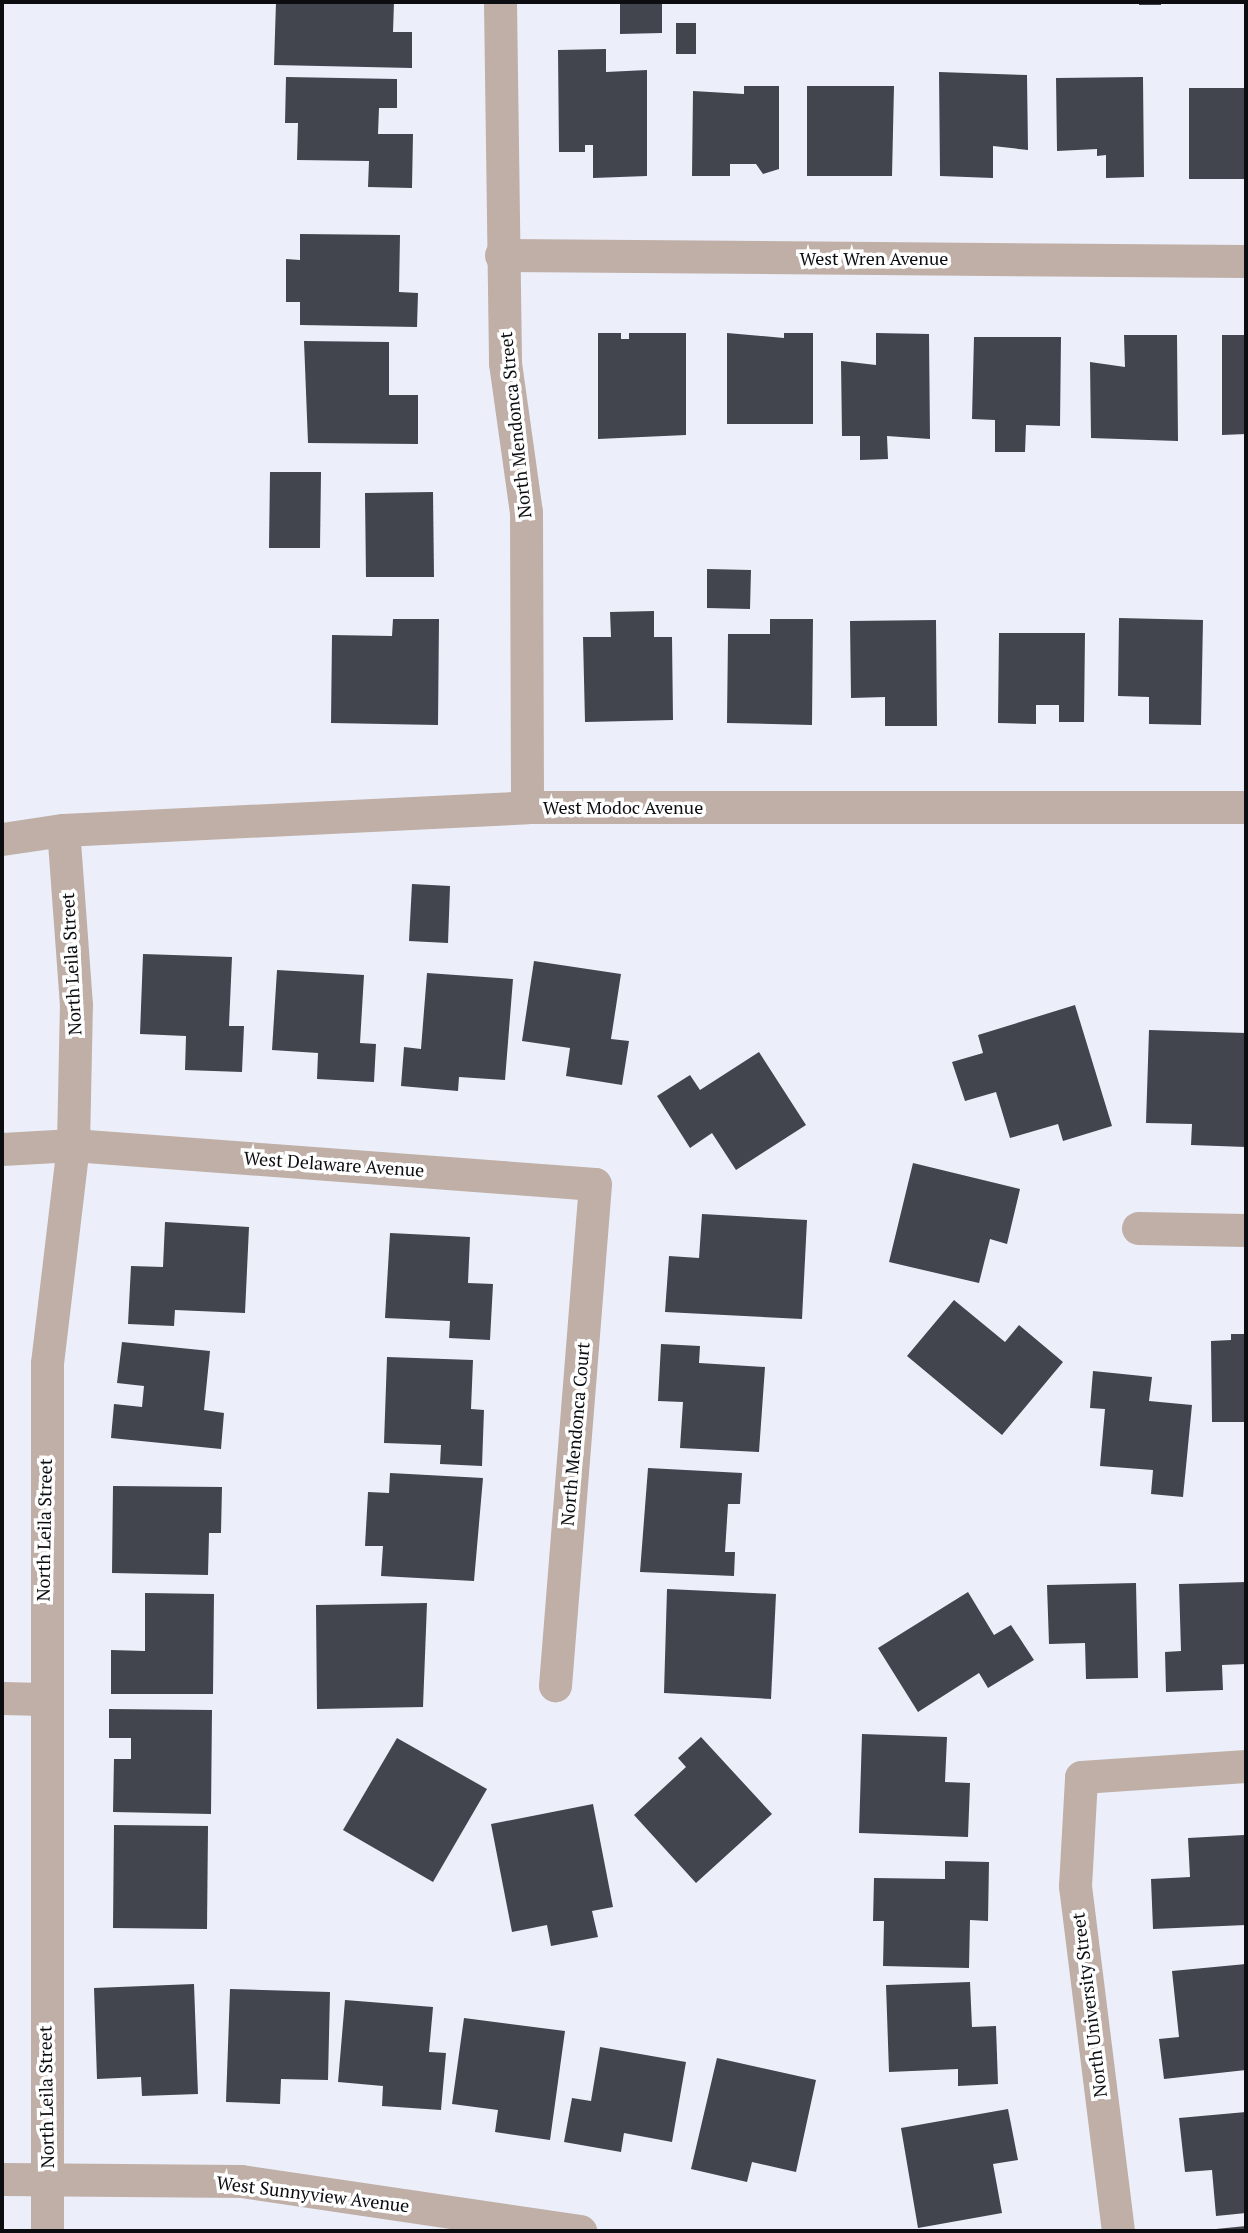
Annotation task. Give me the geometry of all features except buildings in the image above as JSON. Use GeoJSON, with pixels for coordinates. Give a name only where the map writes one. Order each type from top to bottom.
{"type":"FeatureCollection","features":[{"type":"Feature","properties":{"kind":"street","name":"North Mendonca Street"},"geometry":{"type":"LineString","coordinates":[[500,2],[501,255],[505,363],[526,512],[527,807]]}},
{"type":"Feature","properties":{"kind":"street","name":"West Wren Avenue"},"geometry":{"type":"LineString","coordinates":[[501,255],[1246,261]]}},
{"type":"Feature","properties":{"kind":"street","name":"West Modoc Avenue"},"geometry":{"type":"LineString","coordinates":[[2,839],[63,830],[527,807],[1246,807]]}},
{"type":"Feature","properties":{"kind":"street","name":"North Leila Street"},"geometry":{"type":"LineString","coordinates":[[47,2231],[42,1699],[47,1363],[73,1145],[76,1004],[63,830]]}},
{"type":"Feature","properties":{"kind":"street","name":"West Delaware Avenue"},"geometry":{"type":"LineString","coordinates":[[2,1150],[73,1145],[595,1184]]}},
{"type":"Feature","properties":{"kind":"street","name":"North Mendonca Court"},"geometry":{"type":"LineString","coordinates":[[555,1685],[595,1184]]}},
{"type":"Feature","properties":{"kind":"street"},"geometry":{"type":"LineString","coordinates":[[1138,1228],[1246,1230]]}},
{"type":"Feature","properties":{"kind":"street"},"geometry":{"type":"LineString","coordinates":[[2,1698],[42,1699]]}},
{"type":"Feature","properties":{"kind":"street","name":"North University Street"},"geometry":{"type":"LineString","coordinates":[[1118,2231],[1075,1886],[1082,1777],[1246,1766]]}},
{"type":"Feature","properties":{"kind":"street","name":"West Sunnyview Avenue"},"geometry":{"type":"LineString","coordinates":[[2,2179],[241,2181],[566,2230]]}}]}
